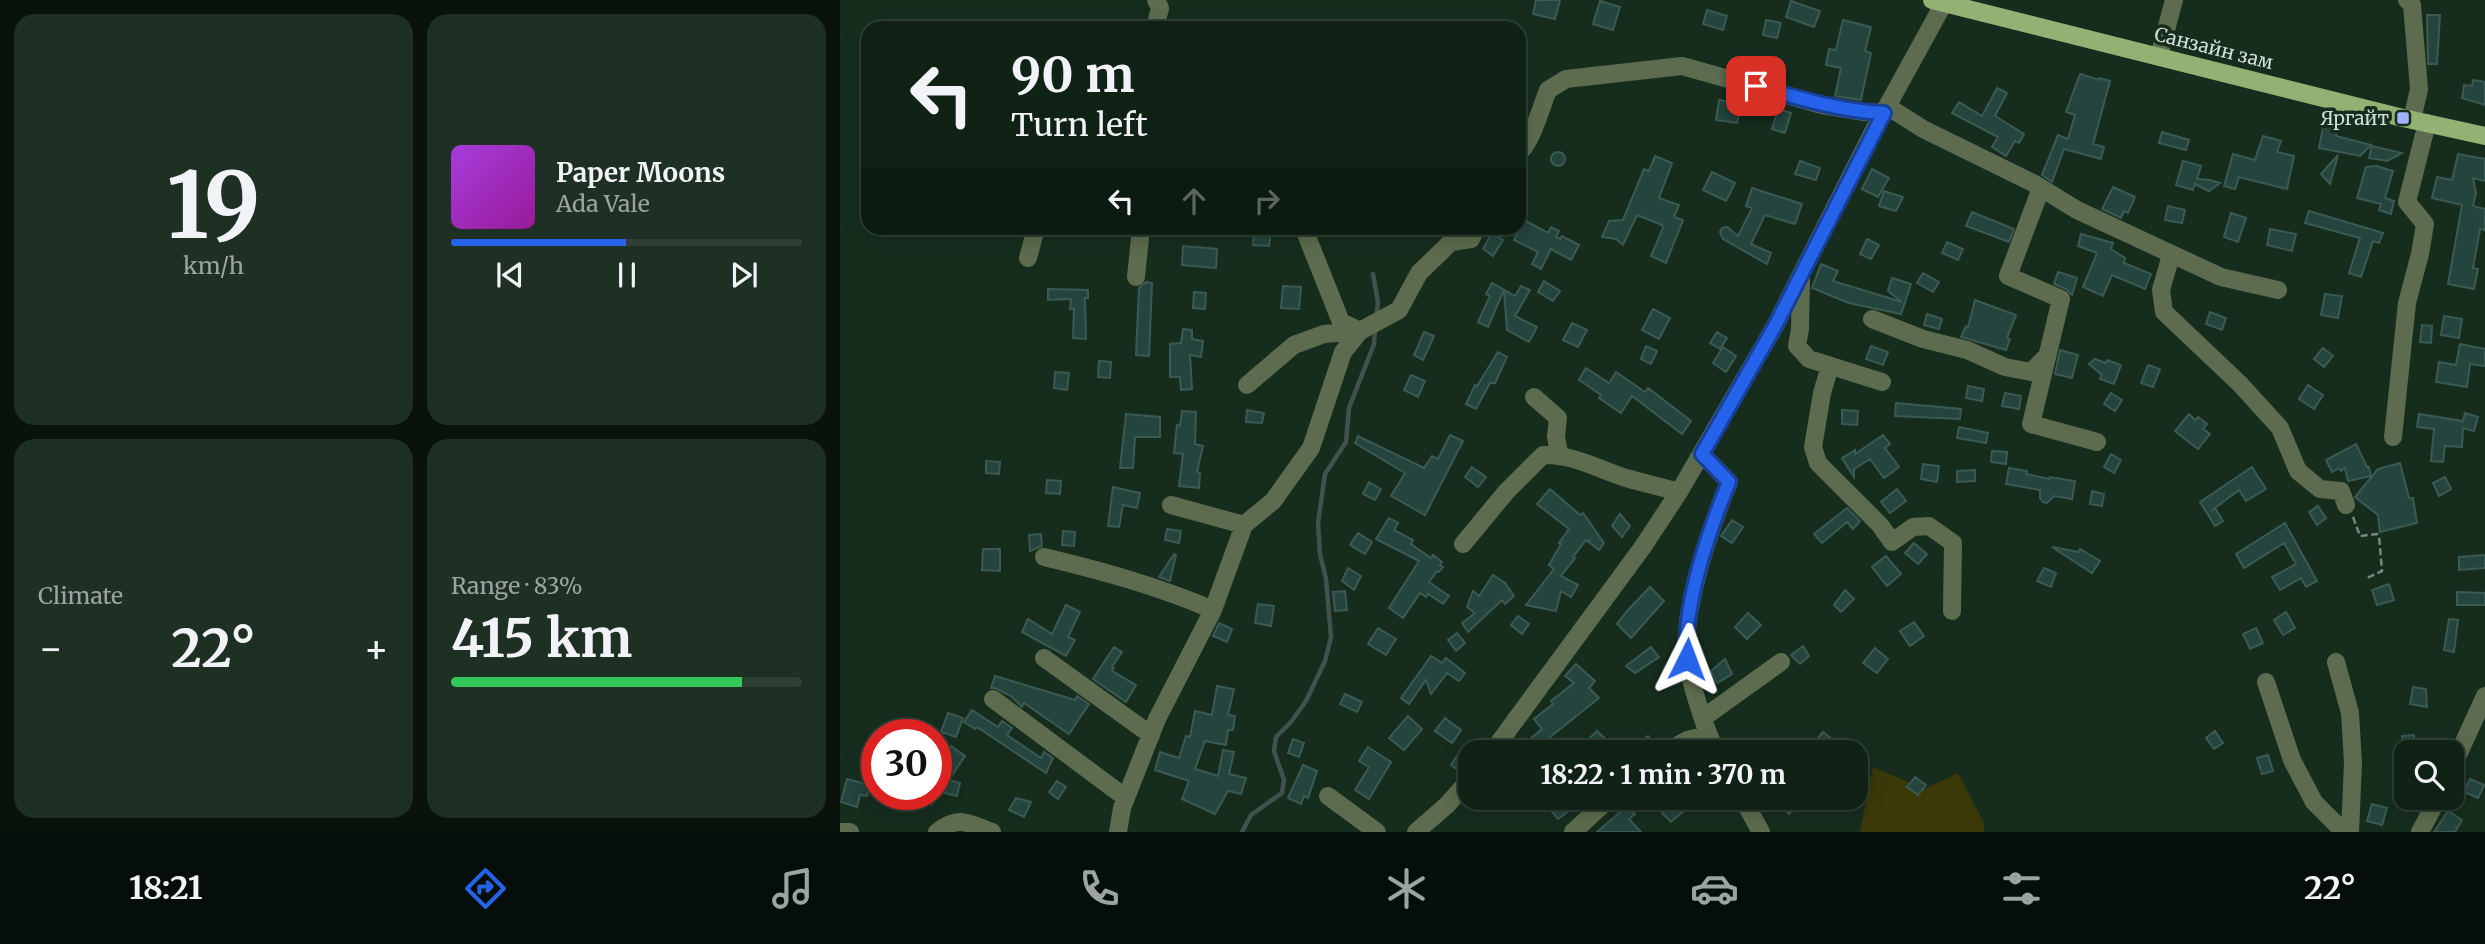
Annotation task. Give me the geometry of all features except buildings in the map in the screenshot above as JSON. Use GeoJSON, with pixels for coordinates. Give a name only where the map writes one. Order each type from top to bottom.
{"type":"FeatureCollection","features":[{"type":"Feature","properties":{"kind":"main road","name":"Санзайн зам"},"geometry":{"type":"LineString","coordinates":[[1938,1],[2485,136]]}},
{"type":"Feature","properties":{"kind":"street"},"geometry":{"type":"LineString","coordinates":[[1156,0],[1160,8],[1157,21]]}},
{"type":"Feature","properties":{"kind":"street"},"geometry":{"type":"LineString","coordinates":[[2160,56],[2174,0]]}},
{"type":"Feature","properties":{"kind":"street"},"geometry":{"type":"LineString","coordinates":[[2393,437],[2407,303],[2425,224],[2407,202],[2420,122],[2412,5],[2407,0]]}},
{"type":"Feature","properties":{"kind":"street"},"geometry":{"type":"LineString","coordinates":[[1501,740],[1642,548],[1702,454],[1775,326],[1900,84],[1938,1]]}},
{"type":"Feature","properties":{"kind":"street"},"geometry":{"type":"LineString","coordinates":[[1526,143],[1548,90],[1566,79],[1682,66],[1822,104],[1864,112],[1886,109],[2041,188],[2077,210],[2171,254],[2221,277],[2278,290]]}},
{"type":"Feature","properties":{"kind":"street"},"geometry":{"type":"LineString","coordinates":[[2041,188],[2008,275],[2061,299],[2031,424],[2097,442]]}},
{"type":"Feature","properties":{"kind":"street"},"geometry":{"type":"LineString","coordinates":[[1028,258],[1034,235]]}},
{"type":"Feature","properties":{"kind":"street"},"geometry":{"type":"LineString","coordinates":[[1136,277],[1140,235]]}},
{"type":"Feature","properties":{"kind":"street"},"geometry":{"type":"LineString","coordinates":[[1306,235],[1341,322],[1360,331]]}},
{"type":"Feature","properties":{"kind":"street"},"geometry":{"type":"LineString","coordinates":[[1118,832],[1126,797],[1151,735],[1213,610],[1244,525],[1273,501],[1311,448],[1343,352],[1360,331],[1399,310],[1419,273],[1451,242],[1471,239],[1473,235]]}},
{"type":"Feature","properties":{"kind":"street"},"geometry":{"type":"LineString","coordinates":[[2171,254],[2161,290],[2164,312],[2240,384],[2280,428],[2298,471],[2320,489],[2341,491],[2346,505]]}},
{"type":"Feature","properties":{"kind":"street"},"geometry":{"type":"LineString","coordinates":[[1801,276],[1797,346],[1809,359],[1882,382]]}},
{"type":"Feature","properties":{"kind":"street"},"geometry":{"type":"LineString","coordinates":[[1872,318],[1923,339],[1967,350],[2005,368],[2031,372],[2047,356]]}},
{"type":"Feature","properties":{"kind":"street"},"geometry":{"type":"LineString","coordinates":[[1247,385],[1294,345],[1324,334],[1360,331]]}},
{"type":"Feature","properties":{"kind":"street"},"geometry":{"type":"LineString","coordinates":[[1830,366],[1822,393],[1813,447],[1818,463],[1880,525],[1892,542],[1913,527],[1928,526],[1953,543],[1952,611]]}},
{"type":"Feature","properties":{"kind":"street"},"geometry":{"type":"LineString","coordinates":[[1534,397],[1559,418],[1556,436],[1559,454]]}},
{"type":"Feature","properties":{"kind":"street"},"geometry":{"type":"LineString","coordinates":[[1463,544],[1506,492],[1543,455],[1559,454],[1594,464],[1624,477],[1679,492]]}},
{"type":"Feature","properties":{"kind":"street"},"geometry":{"type":"LineString","coordinates":[[1702,454],[1729,482],[1714,518],[1698,578],[1686,645],[1687,659],[1705,727],[1711,740]]}},
{"type":"Feature","properties":{"kind":"street"},"geometry":{"type":"LineString","coordinates":[[1171,505],[1244,525]]}},
{"type":"Feature","properties":{"kind":"street"},"geometry":{"type":"LineString","coordinates":[[1044,556],[1132,579],[1180,595],[1213,610]]}},
{"type":"Feature","properties":{"kind":"street"},"geometry":{"type":"LineString","coordinates":[[1044,658],[1151,735]]}},
{"type":"Feature","properties":{"kind":"street"},"geometry":{"type":"LineString","coordinates":[[1688,740],[1781,662]]}},
{"type":"Feature","properties":{"kind":"street"},"geometry":{"type":"LineString","coordinates":[[2336,663],[2350,713],[2353,763],[2350,832]]}},
{"type":"Feature","properties":{"kind":"street"},"geometry":{"type":"LineString","coordinates":[[2266,682],[2291,760],[2314,802],[2344,832]]}},
{"type":"Feature","properties":{"kind":"street"},"geometry":{"type":"LineString","coordinates":[[2464,742],[2485,696]]}},
{"type":"Feature","properties":{"kind":"street"},"geometry":{"type":"LineString","coordinates":[[993,699],[1126,797]]}},
{"type":"Feature","properties":{"kind":"street"},"geometry":{"type":"LineString","coordinates":[[1416,832],[1458,793]]}},
{"type":"Feature","properties":{"kind":"street"},"geometry":{"type":"LineString","coordinates":[[1328,796],[1377,832]]}},
{"type":"Feature","properties":{"kind":"street"},"geometry":{"type":"LineString","coordinates":[[1579,829],[1598,810]]}},
{"type":"Feature","properties":{"kind":"street"},"geometry":{"type":"LineString","coordinates":[[1749,810],[1761,832]]}},
{"type":"Feature","properties":{"kind":"street"},"geometry":{"type":"LineString","coordinates":[[2420,832],[2432,810]]}},
{"type":"Feature","properties":{"kind":"street"},"geometry":{"type":"LineString","coordinates":[[937,832],[949,823],[965,821],[992,832]]}},
{"type":"Feature","properties":{"kind":"street"},"geometry":{"type":"LineString","coordinates":[[840,832],[850,832]]}},
{"type":"Feature","properties":{"kind":"path"},"geometry":{"type":"LineString","coordinates":[[2346,505],[2354,517],[2360,536],[2379,536],[2382,572],[2365,579]]}},
{"type":"Feature","properties":{"kind":"shaded area"},"geometry":{"type":"Polygon","coordinates":[[[1873,767],[1924,789],[1958,773],[1984,823],[1984,832],[1860,832],[1864,810],[1868,810],[1873,767]]]}},
{"type":"Feature","properties":{"kind":"waterway"},"geometry":{"type":"LineString","coordinates":[[1373,274],[1378,302],[1376,317]]}},
{"type":"Feature","properties":{"kind":"waterway"},"geometry":{"type":"LineString","coordinates":[[1242,832],[1251,815],[1282,793],[1284,780],[1274,751],[1276,737],[1306,701],[1325,661],[1331,637],[1318,523],[1325,474],[1346,442],[1349,408],[1374,344],[1375,329]]}},
{"type":"Feature","properties":{"kind":"place","name":"Яргайт"},"geometry":{"type":"Point","coordinates":[2403,118]}},
{"type":"Feature","properties":{"kind":"route"},"geometry":{"type":"LineString","coordinates":[[1687,659],[1686,645],[1692,601],[1714,518],[1729,482],[1702,454],[1775,326],[1884,113],[1822,104],[1756,86]]}}]}
